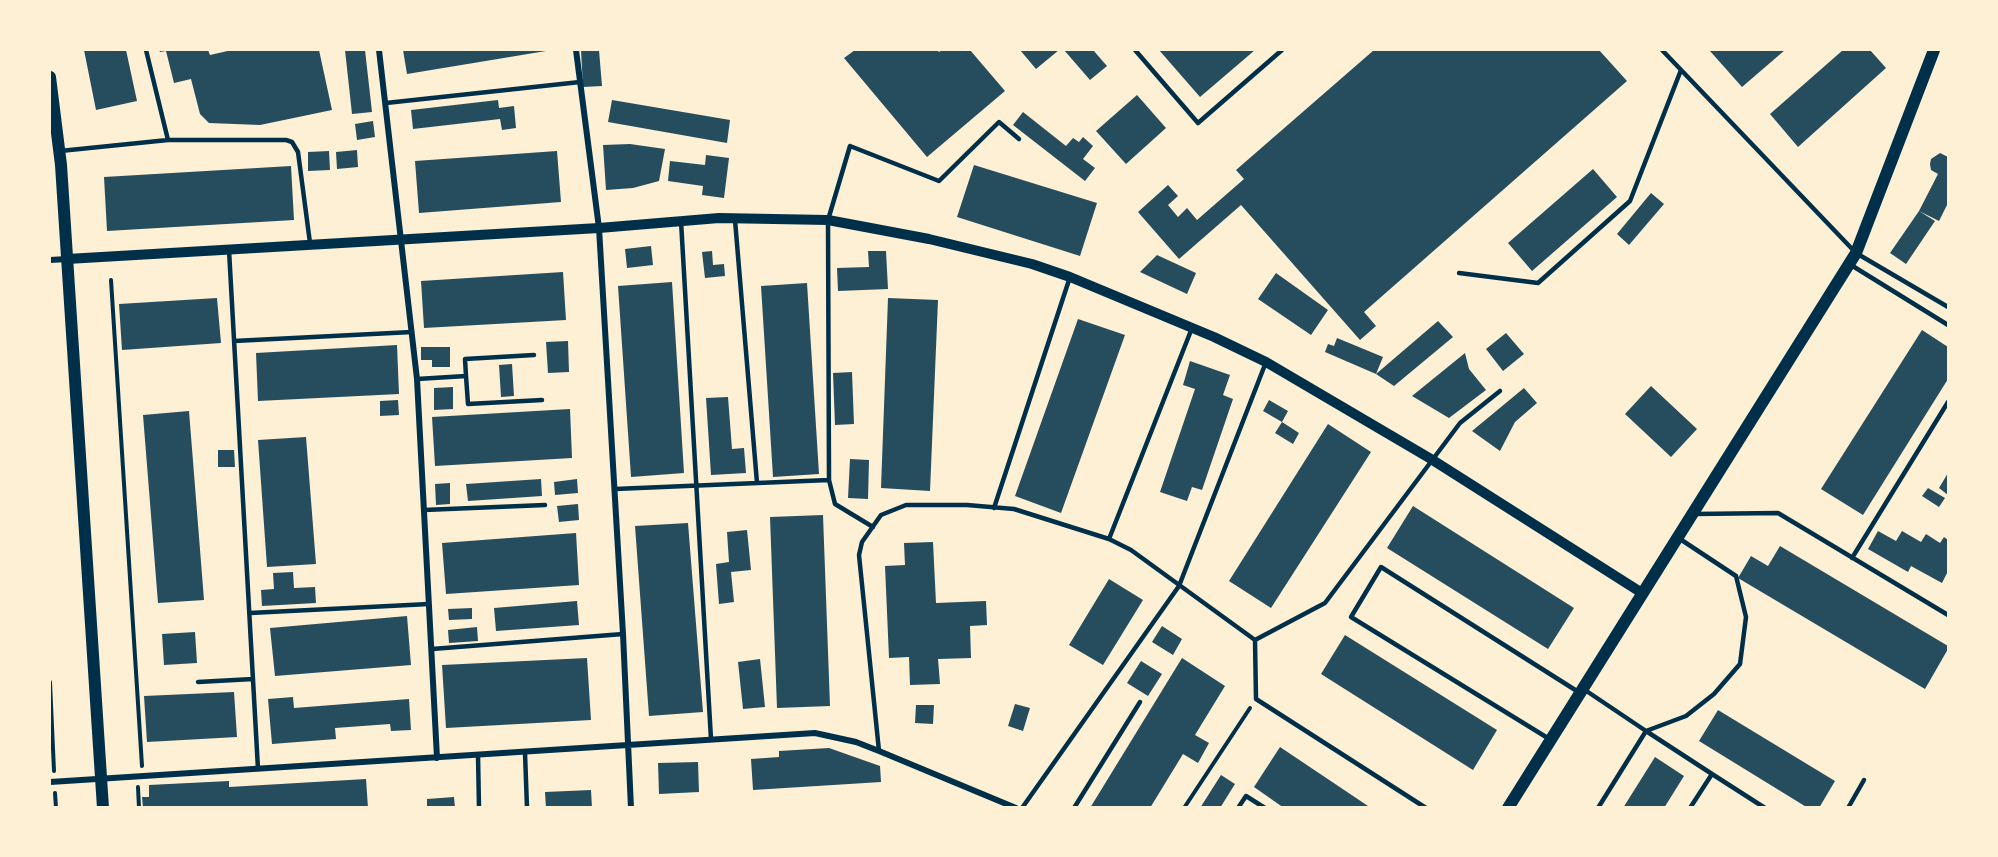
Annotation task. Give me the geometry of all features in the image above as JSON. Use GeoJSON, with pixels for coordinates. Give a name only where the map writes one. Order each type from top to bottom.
{"type":"FeatureCollection","features":[{"type":"Feature","properties":{"kind":"main road"},"geometry":{"type":"LineString","coordinates":[[1508,807],[1852,258],[1934,50]]}},
{"type":"Feature","properties":{"kind":"main road"},"geometry":{"type":"LineString","coordinates":[[50,77],[60,151],[55,165],[67,259],[103,807]]}},
{"type":"Feature","properties":{"kind":"street"},"geometry":{"type":"LineString","coordinates":[[380,50],[417,379],[437,758]]}},
{"type":"Feature","properties":{"kind":"street"},"geometry":{"type":"LineString","coordinates":[[576,50],[599,228],[631,807]]}},
{"type":"Feature","properties":{"kind":"street"},"geometry":{"type":"LineString","coordinates":[[50,260],[401,241],[734,218],[828,220],[929,238],[1032,264],[1070,277],[1266,362],[1431,459],[1642,593]]}},
{"type":"Feature","properties":{"kind":"street"},"geometry":{"type":"LineString","coordinates":[[52,782],[815,733],[856,742],[1016,807]]}},
{"type":"Feature","properties":{"kind":"lane"},"geometry":{"type":"LineString","coordinates":[[146,50],[168,140]]}},
{"type":"Feature","properties":{"kind":"lane"},"geometry":{"type":"LineString","coordinates":[[1135,50],[1198,123],[1282,50]]}},
{"type":"Feature","properties":{"kind":"lane"},"geometry":{"type":"LineString","coordinates":[[1662,50],[1852,258],[1948,325]]}},
{"type":"Feature","properties":{"kind":"lane"},"geometry":{"type":"LineString","coordinates":[[1459,273],[1538,283],[1630,201],[1681,70]]}},
{"type":"Feature","properties":{"kind":"lane"},"geometry":{"type":"LineString","coordinates":[[386,103],[580,82]]}},
{"type":"Feature","properties":{"kind":"lane"},"geometry":{"type":"LineString","coordinates":[[873,527],[835,504],[829,480],[828,220],[850,146],[939,180],[999,122],[1019,139]]}},
{"type":"Feature","properties":{"kind":"lane"},"geometry":{"type":"LineString","coordinates":[[60,151],[168,140],[286,140],[292,142],[298,152],[310,246]]}},
{"type":"Feature","properties":{"kind":"lane"},"geometry":{"type":"LineString","coordinates":[[734,218],[757,483]]}},
{"type":"Feature","properties":{"kind":"lane"},"geometry":{"type":"LineString","coordinates":[[681,221],[711,739]]}},
{"type":"Feature","properties":{"kind":"lane"},"geometry":{"type":"LineString","coordinates":[[229,250],[258,769]]}},
{"type":"Feature","properties":{"kind":"lane"},"geometry":{"type":"LineString","coordinates":[[1852,258],[1948,307]]}},
{"type":"Feature","properties":{"kind":"lane"},"geometry":{"type":"LineString","coordinates":[[994,507],[1070,277]]}},
{"type":"Feature","properties":{"kind":"lane"},"geometry":{"type":"LineString","coordinates":[[1109,539],[1192,328]]}},
{"type":"Feature","properties":{"kind":"lane"},"geometry":{"type":"LineString","coordinates":[[234,341],[412,332]]}},
{"type":"Feature","properties":{"kind":"lane"},"geometry":{"type":"LineString","coordinates":[[534,355],[465,359],[468,404],[542,400]]}},
{"type":"Feature","properties":{"kind":"lane"},"geometry":{"type":"LineString","coordinates":[[1022,807],[1179,586],[1266,362]]}},
{"type":"Feature","properties":{"kind":"lane"},"geometry":{"type":"LineString","coordinates":[[417,379],[466,376]]}},
{"type":"Feature","properties":{"kind":"lane"},"geometry":{"type":"LineString","coordinates":[[1255,640],[1325,603],[1460,423],[1500,390]]}},
{"type":"Feature","properties":{"kind":"lane"},"geometry":{"type":"LineString","coordinates":[[1852,558],[1948,402]]}},
{"type":"Feature","properties":{"kind":"lane"},"geometry":{"type":"LineString","coordinates":[[615,489],[829,480]]}},
{"type":"Feature","properties":{"kind":"lane"},"geometry":{"type":"LineString","coordinates":[[424,510],[545,505]]}},
{"type":"Feature","properties":{"kind":"lane"},"geometry":{"type":"LineString","coordinates":[[879,751],[859,555],[862,542],[881,515],[906,505],[1014,509],[1109,539],[1131,550],[1255,640]]}},
{"type":"Feature","properties":{"kind":"lane"},"geometry":{"type":"LineString","coordinates":[[1691,514],[1778,513],[1948,615]]}},
{"type":"Feature","properties":{"kind":"lane"},"geometry":{"type":"LineString","coordinates":[[1598,807],[1646,731],[1686,716],[1714,693],[1740,664],[1746,617],[1736,576],[1677,537]]}},
{"type":"Feature","properties":{"kind":"lane"},"geometry":{"type":"LineString","coordinates":[[1551,740],[1351,617],[1381,567],[1765,807]]}},
{"type":"Feature","properties":{"kind":"lane"},"geometry":{"type":"LineString","coordinates":[[250,614],[429,604]]}},
{"type":"Feature","properties":{"kind":"lane"},"geometry":{"type":"LineString","coordinates":[[432,649],[623,634]]}},
{"type":"Feature","properties":{"kind":"lane"},"geometry":{"type":"LineString","coordinates":[[1255,640],[1256,699],[1426,807]]}},
{"type":"Feature","properties":{"kind":"lane"},"geometry":{"type":"LineString","coordinates":[[198,682],[254,679]]}},
{"type":"Feature","properties":{"kind":"lane"},"geometry":{"type":"LineString","coordinates":[[1074,807],[1140,702]]}},
{"type":"Feature","properties":{"kind":"lane"},"geometry":{"type":"LineString","coordinates":[[525,753],[527,807]]}},
{"type":"Feature","properties":{"kind":"lane"},"geometry":{"type":"LineString","coordinates":[[478,756],[479,807]]}},
{"type":"Feature","properties":{"kind":"lane"},"geometry":{"type":"LineString","coordinates":[[1690,807],[1712,774]]}},
{"type":"Feature","properties":{"kind":"lane"},"geometry":{"type":"LineString","coordinates":[[1848,807],[1864,780]]}},
{"type":"Feature","properties":{"kind":"lane"},"geometry":{"type":"LineString","coordinates":[[1238,807],[1246,795],[1265,807]]}},
{"type":"Feature","properties":{"kind":"path"},"geometry":{"type":"LineString","coordinates":[[111,280],[143,776],[138,789],[139,807]]}},
{"type":"Feature","properties":{"kind":"path"},"geometry":{"type":"LineString","coordinates":[[50,682],[52,782],[56,807]]}},
{"type":"Feature","properties":{"kind":"path"},"geometry":{"type":"LineString","coordinates":[[1184,807],[1256,699]]}},
{"type":"Feature","properties":{"kind":"building"},"geometry":{"type":"Polygon","coordinates":[[[84,50],[126,50],[137,101],[96,110],[84,50]]]}},
{"type":"Feature","properties":{"kind":"building"},"geometry":{"type":"Polygon","coordinates":[[[159,50],[208,50],[210,55],[232,50],[319,50],[332,110],[260,125],[209,123],[200,114],[191,79],[174,83],[166,51],[160,52],[159,50]]]}},
{"type":"Feature","properties":{"kind":"building"},"geometry":{"type":"Polygon","coordinates":[[[345,50],[365,50],[372,112],[352,114],[345,50]]]}},
{"type":"Feature","properties":{"kind":"building"},"geometry":{"type":"Polygon","coordinates":[[[403,50],[546,50],[546,51],[407,74],[403,50]]]}},
{"type":"Feature","properties":{"kind":"building"},"geometry":{"type":"Polygon","coordinates":[[[581,50],[599,50],[602,86],[583,87],[581,50]]]}},
{"type":"Feature","properties":{"kind":"building"},"geometry":{"type":"Polygon","coordinates":[[[855,50],[937,50],[939,52],[942,50],[970,50],[1005,91],[927,157],[844,58],[855,50]]]}},
{"type":"Feature","properties":{"kind":"building"},"geometry":{"type":"Polygon","coordinates":[[[1020,50],[1059,50],[1036,69],[1020,50]]]}},
{"type":"Feature","properties":{"kind":"building"},"geometry":{"type":"Polygon","coordinates":[[[1064,50],[1093,50],[1107,66],[1090,80],[1064,50]]]}},
{"type":"Feature","properties":{"kind":"building"},"geometry":{"type":"Polygon","coordinates":[[[1159,50],[1255,50],[1200,97],[1159,50]]]}},
{"type":"Feature","properties":{"kind":"building"},"geometry":{"type":"Polygon","coordinates":[[[1374,50],[1599,50],[1627,81],[1364,312],[1376,326],[1360,340],[1241,205],[1179,259],[1138,212],[1168,185],[1178,196],[1168,205],[1178,217],[1187,208],[1197,220],[1244,179],[1236,170],[1374,50]]]}},
{"type":"Feature","properties":{"kind":"building"},"geometry":{"type":"Polygon","coordinates":[[[1711,50],[1785,50],[1742,87],[1711,50]]]}},
{"type":"Feature","properties":{"kind":"building"},"geometry":{"type":"Polygon","coordinates":[[[1843,50],[1870,50],[1886,68],[1798,147],[1770,114],[1843,50]]]}},
{"type":"Feature","properties":{"kind":"building"},"geometry":{"type":"Polygon","coordinates":[[[1137,95],[1166,128],[1126,164],[1096,131],[1137,95]]]}},
{"type":"Feature","properties":{"kind":"building"},"geometry":{"type":"Polygon","coordinates":[[[498,100],[499,108],[514,106],[516,128],[502,130],[500,119],[413,129],[411,110],[498,100]]]}},
{"type":"Feature","properties":{"kind":"building"},"geometry":{"type":"Polygon","coordinates":[[[612,100],[730,120],[727,143],[608,122],[612,100]]]}},
{"type":"Feature","properties":{"kind":"building"},"geometry":{"type":"Polygon","coordinates":[[[1023,112],[1066,146],[1073,138],[1079,142],[1083,137],[1093,146],[1083,159],[1095,168],[1085,181],[1013,125],[1023,112]]]}},
{"type":"Feature","properties":{"kind":"building"},"geometry":{"type":"Polygon","coordinates":[[[373,121],[375,137],[357,140],[355,124],[373,121]]]}},
{"type":"Feature","properties":{"kind":"building"},"geometry":{"type":"Polygon","coordinates":[[[630,144],[665,149],[659,181],[633,188],[606,190],[603,145],[630,144]]]}},
{"type":"Feature","properties":{"kind":"building"},"geometry":{"type":"Polygon","coordinates":[[[357,150],[358,167],[337,169],[336,152],[357,150]]]}},
{"type":"Feature","properties":{"kind":"building"},"geometry":{"type":"Polygon","coordinates":[[[329,151],[330,170],[308,171],[308,152],[329,151]]]}},
{"type":"Feature","properties":{"kind":"building"},"geometry":{"type":"Polygon","coordinates":[[[557,151],[561,202],[419,213],[415,161],[557,151]]]}},
{"type":"Feature","properties":{"kind":"building"},"geometry":{"type":"Polygon","coordinates":[[[1940,153],[1948,157],[1948,203],[1939,221],[1919,211],[1938,174],[1931,170],[1931,159],[1940,153]]]}},
{"type":"Feature","properties":{"kind":"building"},"geometry":{"type":"Polygon","coordinates":[[[706,155],[729,158],[724,198],[702,195],[703,186],[668,181],[670,161],[705,165],[706,155]]]}},
{"type":"Feature","properties":{"kind":"building"},"geometry":{"type":"Polygon","coordinates":[[[974,165],[1097,203],[1080,256],[957,217],[974,165]]]}},
{"type":"Feature","properties":{"kind":"building"},"geometry":{"type":"Polygon","coordinates":[[[291,166],[294,220],[107,231],[104,177],[291,166]]]}},
{"type":"Feature","properties":{"kind":"building"},"geometry":{"type":"Polygon","coordinates":[[[1593,169],[1617,197],[1532,271],[1508,243],[1593,169]]]}},
{"type":"Feature","properties":{"kind":"building"},"geometry":{"type":"Polygon","coordinates":[[[1651,193],[1664,204],[1629,245],[1617,234],[1651,193]]]}},
{"type":"Feature","properties":{"kind":"building"},"geometry":{"type":"Polygon","coordinates":[[[1919,211],[1935,221],[1906,264],[1890,253],[1919,211]]]}},
{"type":"Feature","properties":{"kind":"building"},"geometry":{"type":"Polygon","coordinates":[[[651,246],[653,265],[627,268],[625,249],[651,246]]]}},
{"type":"Feature","properties":{"kind":"building"},"geometry":{"type":"Polygon","coordinates":[[[712,251],[713,265],[724,264],[725,276],[705,278],[702,252],[712,251]]]}},
{"type":"Feature","properties":{"kind":"building"},"geometry":{"type":"Polygon","coordinates":[[[868,251],[886,251],[888,289],[838,291],[837,268],[869,267],[868,251]]]}},
{"type":"Feature","properties":{"kind":"building"},"geometry":{"type":"Polygon","coordinates":[[[1157,255],[1196,273],[1187,294],[1140,272],[1157,255]]]}},
{"type":"Feature","properties":{"kind":"building"},"geometry":{"type":"Polygon","coordinates":[[[563,272],[566,320],[424,328],[421,281],[563,272]]]}},
{"type":"Feature","properties":{"kind":"building"},"geometry":{"type":"Polygon","coordinates":[[[1276,273],[1328,310],[1311,335],[1258,299],[1276,273]]]}},
{"type":"Feature","properties":{"kind":"building"},"geometry":{"type":"Polygon","coordinates":[[[672,282],[684,473],[631,477],[618,286],[672,282]]]}},
{"type":"Feature","properties":{"kind":"building"},"geometry":{"type":"Polygon","coordinates":[[[807,283],[819,474],[773,477],[761,286],[807,283]]]}},
{"type":"Feature","properties":{"kind":"building"},"geometry":{"type":"Polygon","coordinates":[[[217,298],[221,343],[122,350],[119,304],[217,298]]]}},
{"type":"Feature","properties":{"kind":"building"},"geometry":{"type":"Polygon","coordinates":[[[888,298],[938,300],[930,491],[881,488],[888,298]]]}},
{"type":"Feature","properties":{"kind":"building"},"geometry":{"type":"Polygon","coordinates":[[[1078,319],[1125,335],[1061,513],[1015,496],[1078,319]]]}},
{"type":"Feature","properties":{"kind":"building"},"geometry":{"type":"Polygon","coordinates":[[[1438,321],[1453,337],[1394,386],[1376,374],[1438,321]]]}},
{"type":"Feature","properties":{"kind":"building"},"geometry":{"type":"Polygon","coordinates":[[[1922,330],[1948,347],[1948,379],[1863,515],[1821,489],[1922,330]]]}},
{"type":"Feature","properties":{"kind":"building"},"geometry":{"type":"Polygon","coordinates":[[[1506,333],[1524,354],[1503,371],[1486,349],[1506,333]]]}},
{"type":"Feature","properties":{"kind":"building"},"geometry":{"type":"Polygon","coordinates":[[[1337,338],[1383,357],[1376,374],[1325,352],[1328,344],[1334,346],[1337,338]]]}},
{"type":"Feature","properties":{"kind":"building"},"geometry":{"type":"Polygon","coordinates":[[[568,341],[569,372],[548,373],[546,342],[568,341]]]}},
{"type":"Feature","properties":{"kind":"building"},"geometry":{"type":"Polygon","coordinates":[[[397,345],[399,394],[258,401],[256,353],[397,345]]]}},
{"type":"Feature","properties":{"kind":"building"},"geometry":{"type":"Polygon","coordinates":[[[421,347],[450,347],[450,367],[432,367],[432,360],[421,360],[421,347]]]}},
{"type":"Feature","properties":{"kind":"building"},"geometry":{"type":"Polygon","coordinates":[[[1465,353],[1469,369],[1486,390],[1449,418],[1412,396],[1465,353]]]}},
{"type":"Feature","properties":{"kind":"building"},"geometry":{"type":"Polygon","coordinates":[[[1190,361],[1230,375],[1223,395],[1233,399],[1202,490],[1192,487],[1187,501],[1160,492],[1195,389],[1183,385],[1190,361]]]}},
{"type":"Feature","properties":{"kind":"building"},"geometry":{"type":"Polygon","coordinates":[[[512,364],[514,396],[501,397],[499,365],[512,364]]]}},
{"type":"Feature","properties":{"kind":"building"},"geometry":{"type":"Polygon","coordinates":[[[852,372],[854,424],[835,425],[833,373],[852,372]]]}},
{"type":"Feature","properties":{"kind":"building"},"geometry":{"type":"Polygon","coordinates":[[[1651,386],[1697,429],[1671,457],[1625,414],[1651,386]]]}},
{"type":"Feature","properties":{"kind":"building"},"geometry":{"type":"Polygon","coordinates":[[[453,387],[453,409],[434,410],[434,388],[453,387]]]}},
{"type":"Feature","properties":{"kind":"building"},"geometry":{"type":"Polygon","coordinates":[[[1524,388],[1537,403],[1515,422],[1500,451],[1472,431],[1524,388]]]}},
{"type":"Feature","properties":{"kind":"building"},"geometry":{"type":"Polygon","coordinates":[[[728,397],[732,449],[744,448],[746,473],[711,475],[706,398],[728,397]]]}},
{"type":"Feature","properties":{"kind":"building"},"geometry":{"type":"Polygon","coordinates":[[[398,400],[399,415],[380,416],[380,401],[398,400]]]}},
{"type":"Feature","properties":{"kind":"building"},"geometry":{"type":"Polygon","coordinates":[[[1269,400],[1288,411],[1282,422],[1263,411],[1269,400]]]}},
{"type":"Feature","properties":{"kind":"building"},"geometry":{"type":"Polygon","coordinates":[[[570,409],[572,458],[435,466],[432,417],[570,409]]]}},
{"type":"Feature","properties":{"kind":"building"},"geometry":{"type":"Polygon","coordinates":[[[189,411],[204,600],[158,603],[143,415],[189,411]]]}},
{"type":"Feature","properties":{"kind":"building"},"geometry":{"type":"Polygon","coordinates":[[[1282,422],[1299,433],[1293,444],[1275,433],[1282,422]]]}},
{"type":"Feature","properties":{"kind":"building"},"geometry":{"type":"Polygon","coordinates":[[[1328,424],[1371,452],[1271,608],[1229,581],[1328,424]]]}},
{"type":"Feature","properties":{"kind":"building"},"geometry":{"type":"Polygon","coordinates":[[[306,437],[316,564],[267,567],[258,440],[306,437]]]}},
{"type":"Feature","properties":{"kind":"building"},"geometry":{"type":"Polygon","coordinates":[[[218,450],[234,450],[235,467],[218,467],[218,450]]]}},
{"type":"Feature","properties":{"kind":"building"},"geometry":{"type":"Polygon","coordinates":[[[850,459],[869,460],[868,499],[848,498],[850,459]]]}},
{"type":"Feature","properties":{"kind":"building"},"geometry":{"type":"Polygon","coordinates":[[[1948,473],[1948,495],[1939,488],[1948,473]]]}},
{"type":"Feature","properties":{"kind":"building"},"geometry":{"type":"Polygon","coordinates":[[[541,479],[542,496],[468,501],[466,484],[541,479]]]}},
{"type":"Feature","properties":{"kind":"building"},"geometry":{"type":"Polygon","coordinates":[[[577,479],[578,493],[555,495],[554,482],[577,479]]]}},
{"type":"Feature","properties":{"kind":"building"},"geometry":{"type":"Polygon","coordinates":[[[450,483],[450,504],[436,505],[435,484],[450,483]]]}},
{"type":"Feature","properties":{"kind":"building"},"geometry":{"type":"Polygon","coordinates":[[[1928,488],[1945,498],[1939,507],[1922,496],[1928,488]]]}},
{"type":"Feature","properties":{"kind":"building"},"geometry":{"type":"Polygon","coordinates":[[[578,504],[579,520],[559,522],[557,506],[578,504]]]}},
{"type":"Feature","properties":{"kind":"building"},"geometry":{"type":"Polygon","coordinates":[[[1413,506],[1574,608],[1548,649],[1387,548],[1413,506]]]}},
{"type":"Feature","properties":{"kind":"building"},"geometry":{"type":"Polygon","coordinates":[[[823,515],[830,706],[777,708],[770,517],[823,515]]]}},
{"type":"Feature","properties":{"kind":"building"},"geometry":{"type":"Polygon","coordinates":[[[688,523],[703,712],[649,716],[635,526],[688,523]]]}},
{"type":"Feature","properties":{"kind":"building"},"geometry":{"type":"Polygon","coordinates":[[[747,530],[751,570],[731,572],[734,602],[719,604],[716,564],[729,562],[727,532],[747,530]]]}},
{"type":"Feature","properties":{"kind":"building"},"geometry":{"type":"Polygon","coordinates":[[[1878,531],[1896,541],[1902,531],[1921,542],[1926,534],[1940,543],[1944,537],[1948,540],[1948,571],[1942,583],[1911,566],[1908,572],[1868,549],[1878,531]]]}},
{"type":"Feature","properties":{"kind":"building"},"geometry":{"type":"Polygon","coordinates":[[[576,533],[579,585],[446,594],[442,543],[576,533]]]}},
{"type":"Feature","properties":{"kind":"building"},"geometry":{"type":"Polygon","coordinates":[[[933,542],[936,603],[986,601],[987,625],[970,626],[971,658],[938,659],[940,684],[910,685],[909,657],[889,658],[885,566],[905,565],[904,543],[933,542]]]}},
{"type":"Feature","properties":{"kind":"building"},"geometry":{"type":"Polygon","coordinates":[[[1780,546],[1948,646],[1925,689],[1738,578],[1751,556],[1768,566],[1780,546]]]}},
{"type":"Feature","properties":{"kind":"building"},"geometry":{"type":"Polygon","coordinates":[[[293,572],[294,588],[315,587],[316,603],[262,606],[261,590],[274,589],[273,573],[293,572]]]}},
{"type":"Feature","properties":{"kind":"building"},"geometry":{"type":"Polygon","coordinates":[[[1109,579],[1143,600],[1103,665],[1069,645],[1109,579]]]}},
{"type":"Feature","properties":{"kind":"building"},"geometry":{"type":"Polygon","coordinates":[[[577,601],[579,625],[496,631],[494,608],[577,601]]]}},
{"type":"Feature","properties":{"kind":"building"},"geometry":{"type":"Polygon","coordinates":[[[472,608],[472,619],[449,620],[448,609],[472,608]]]}},
{"type":"Feature","properties":{"kind":"building"},"geometry":{"type":"Polygon","coordinates":[[[407,616],[411,665],[275,676],[270,628],[407,616]]]}},
{"type":"Feature","properties":{"kind":"building"},"geometry":{"type":"Polygon","coordinates":[[[1162,626],[1182,639],[1173,655],[1152,642],[1162,626]]]}},
{"type":"Feature","properties":{"kind":"building"},"geometry":{"type":"Polygon","coordinates":[[[477,627],[478,641],[449,643],[448,630],[477,627]]]}},
{"type":"Feature","properties":{"kind":"building"},"geometry":{"type":"Polygon","coordinates":[[[195,632],[197,663],[164,665],[162,634],[195,632]]]}},
{"type":"Feature","properties":{"kind":"building"},"geometry":{"type":"Polygon","coordinates":[[[1345,635],[1497,730],[1473,770],[1321,674],[1345,635]]]}},
{"type":"Feature","properties":{"kind":"building"},"geometry":{"type":"Polygon","coordinates":[[[587,658],[591,720],[446,728],[442,665],[587,658]]]}},
{"type":"Feature","properties":{"kind":"building"},"geometry":{"type":"Polygon","coordinates":[[[1182,658],[1225,686],[1195,735],[1209,743],[1198,763],[1183,754],[1150,808],[1090,808],[1182,658]]]}},
{"type":"Feature","properties":{"kind":"building"},"geometry":{"type":"Polygon","coordinates":[[[760,659],[765,707],[743,709],[738,662],[760,659]]]}},
{"type":"Feature","properties":{"kind":"building"},"geometry":{"type":"Polygon","coordinates":[[[1141,661],[1162,674],[1148,696],[1127,683],[1141,661]]]}},
{"type":"Feature","properties":{"kind":"building"},"geometry":{"type":"Polygon","coordinates":[[[234,692],[237,737],[147,742],[144,696],[234,692]]]}},
{"type":"Feature","properties":{"kind":"building"},"geometry":{"type":"Polygon","coordinates":[[[293,697],[294,708],[409,699],[411,730],[391,731],[390,724],[335,728],[336,739],[272,744],[268,699],[293,697]]]}},
{"type":"Feature","properties":{"kind":"building"},"geometry":{"type":"Polygon","coordinates":[[[1015,704],[1030,708],[1023,731],[1008,726],[1015,704]]]}},
{"type":"Feature","properties":{"kind":"building"},"geometry":{"type":"Polygon","coordinates":[[[916,705],[934,705],[933,724],[915,723],[916,705]]]}},
{"type":"Feature","properties":{"kind":"building"},"geometry":{"type":"Polygon","coordinates":[[[1718,710],[1835,781],[1819,808],[1808,808],[1699,741],[1718,710]]]}},
{"type":"Feature","properties":{"kind":"building"},"geometry":{"type":"Polygon","coordinates":[[[1280,747],[1371,808],[1284,808],[1254,787],[1280,747]]]}},
{"type":"Feature","properties":{"kind":"building"},"geometry":{"type":"Polygon","coordinates":[[[829,748],[880,766],[881,782],[753,790],[751,759],[779,757],[779,751],[829,748]]]}},
{"type":"Feature","properties":{"kind":"building"},"geometry":{"type":"Polygon","coordinates":[[[1655,757],[1684,776],[1664,808],[1623,808],[1655,757]]]}},
{"type":"Feature","properties":{"kind":"building"},"geometry":{"type":"Polygon","coordinates":[[[698,762],[699,792],[659,794],[658,763],[698,762]]]}},
{"type":"Feature","properties":{"kind":"building"},"geometry":{"type":"Polygon","coordinates":[[[1221,775],[1235,784],[1220,808],[1200,808],[1221,775]]]}},
{"type":"Feature","properties":{"kind":"building"},"geometry":{"type":"Polygon","coordinates":[[[366,779],[368,808],[143,808],[142,797],[149,797],[149,785],[229,781],[229,787],[366,779]]]}},
{"type":"Feature","properties":{"kind":"building"},"geometry":{"type":"Polygon","coordinates":[[[591,790],[592,808],[546,808],[545,792],[591,790]]]}},
{"type":"Feature","properties":{"kind":"building"},"geometry":{"type":"Polygon","coordinates":[[[454,797],[455,808],[427,808],[427,799],[454,797]]]}}]}
